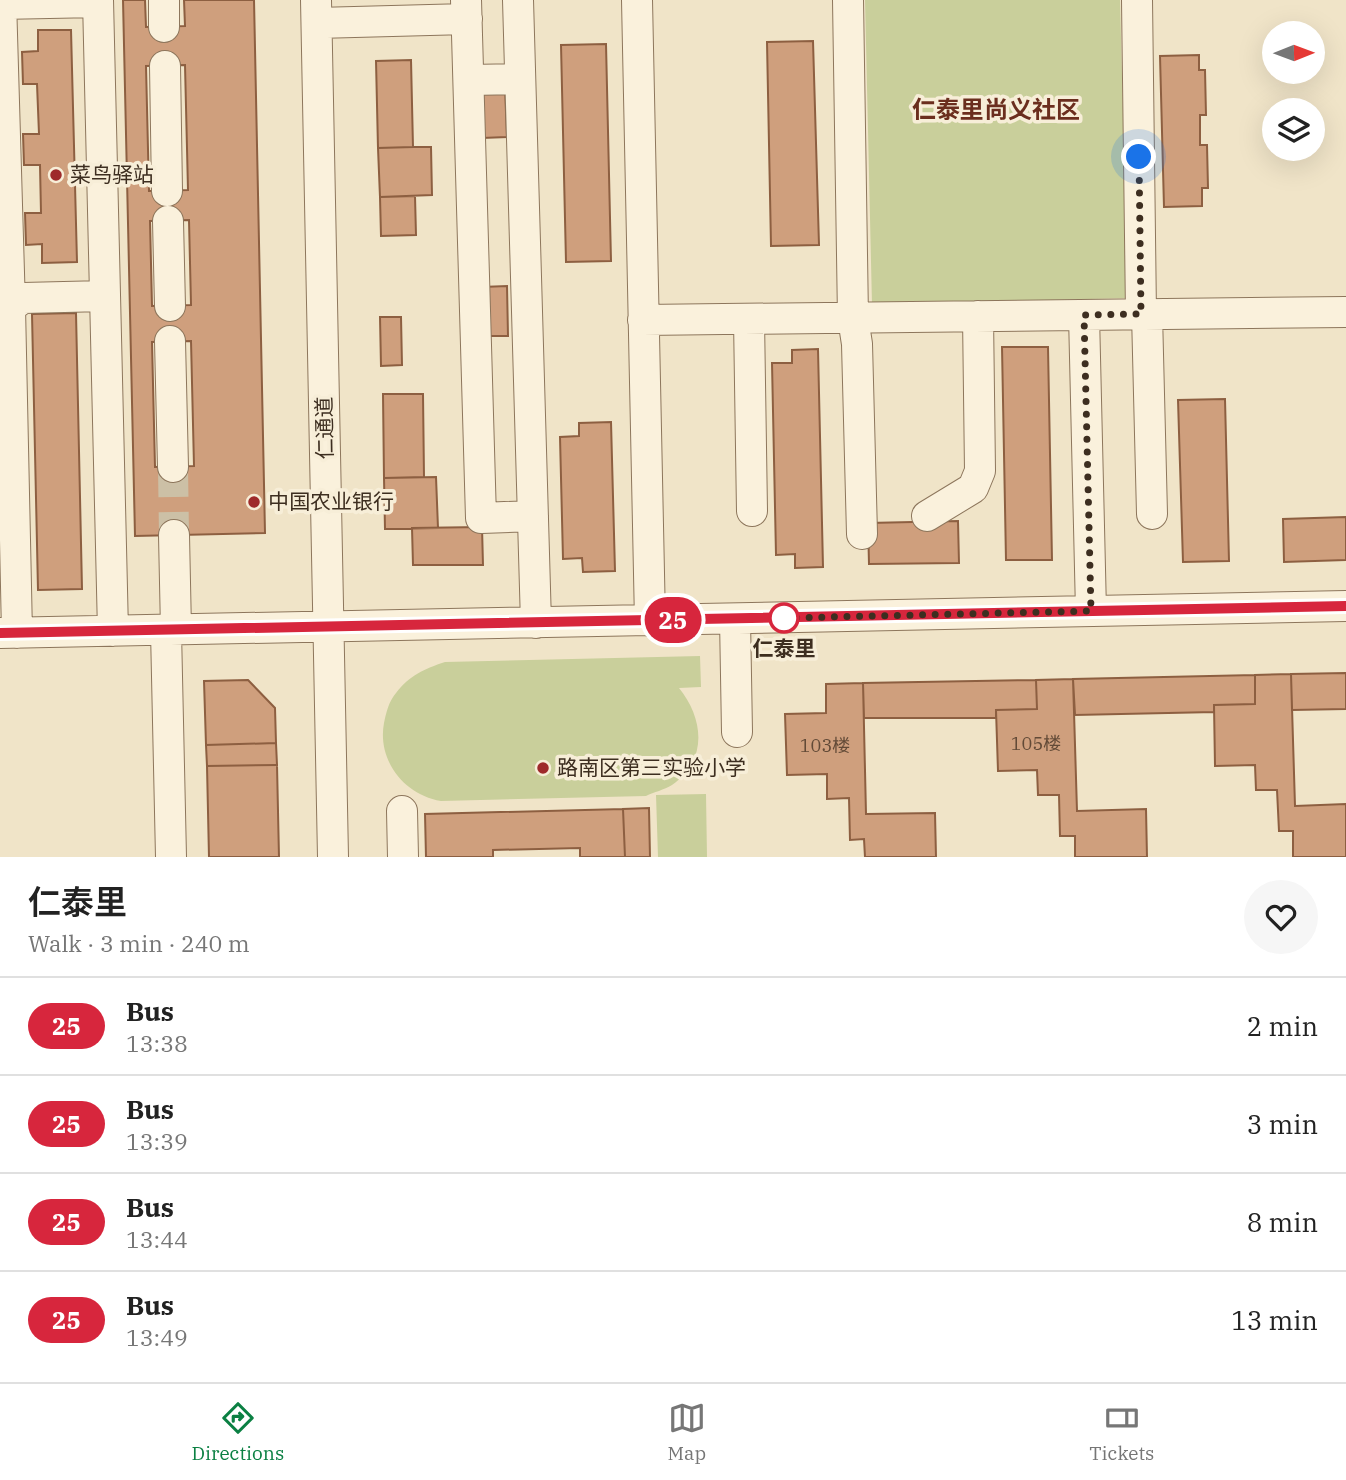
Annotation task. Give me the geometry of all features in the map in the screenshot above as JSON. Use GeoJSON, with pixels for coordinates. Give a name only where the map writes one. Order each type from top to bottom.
{"type":"FeatureCollection","features":[{"type":"Feature","properties":{"kind":"street"},"geometry":{"type":"LineString","coordinates":[[518,0],[536,623]]}},
{"type":"Feature","properties":{"kind":"street"},"geometry":{"type":"LineString","coordinates":[[637,0],[650,621]]}},
{"type":"Feature","properties":{"kind":"street"},"geometry":{"type":"LineString","coordinates":[[848,0],[853,318],[857,344],[862,534]]}},
{"type":"Feature","properties":{"kind":"street"},"geometry":{"type":"LineString","coordinates":[[1136,0],[1152,514]]}},
{"type":"Feature","properties":{"kind":"street"},"geometry":{"type":"LineString","coordinates":[[113,631],[98,1],[0,3],[9,633],[171,631],[1346,606]]}},
{"type":"Feature","properties":{"kind":"street"},"geometry":{"type":"LineString","coordinates":[[317,12],[466,10],[481,518],[533,516]]}},
{"type":"Feature","properties":{"kind":"street","name":"仁通道"},"geometry":{"type":"LineString","coordinates":[[317,12],[332,857]]}},
{"type":"Feature","properties":{"kind":"street"},"geometry":{"type":"LineString","coordinates":[[165,66],[167,191]]}},
{"type":"Feature","properties":{"kind":"street"},"geometry":{"type":"LineString","coordinates":[[468,80],[520,79]]}},
{"type":"Feature","properties":{"kind":"street"},"geometry":{"type":"LineString","coordinates":[[168,220],[170,306]]}},
{"type":"Feature","properties":{"kind":"street"},"geometry":{"type":"LineString","coordinates":[[5,311],[23,298],[105,296]]}},
{"type":"Feature","properties":{"kind":"street"},"geometry":{"type":"LineString","coordinates":[[643,320],[1346,312]]}},
{"type":"Feature","properties":{"kind":"street"},"geometry":{"type":"LineString","coordinates":[[1084,315],[1091,611]]}},
{"type":"Feature","properties":{"kind":"street"},"geometry":{"type":"LineString","coordinates":[[927,516],[973,488],[980,471],[978,316]]}},
{"type":"Feature","properties":{"kind":"street"},"geometry":{"type":"LineString","coordinates":[[750,319],[752,511]]}},
{"type":"Feature","properties":{"kind":"street"},"geometry":{"type":"LineString","coordinates":[[170,341],[173,467]]}},
{"type":"Feature","properties":{"kind":"street"},"geometry":{"type":"LineString","coordinates":[[171,857],[171,631],[174,535]]}},
{"type":"Feature","properties":{"kind":"street"},"geometry":{"type":"LineString","coordinates":[[735,619],[737,732]]}},
{"type":"Feature","properties":{"kind":"street"},"geometry":{"type":"LineString","coordinates":[[402,811],[403,857]]}},
{"type":"Feature","properties":{"kind":"green space"},"geometry":{"type":"Polygon","coordinates":[[[865,0],[1120,0],[1128,298],[872,305],[865,0]]]}},
{"type":"Feature","properties":{"kind":"green space","name":"路南区第三实验小学"},"geometry":{"type":"Polygon","coordinates":[[[700,656],[701,687],[679,688],[694,713],[697,726],[697,751],[692,764],[672,785],[646,796],[441,801],[416,791],[405,783],[396,774],[385,750],[384,723],[394,696],[412,677],[445,662],[700,656]]]}},
{"type":"Feature","properties":{"kind":"green space"},"geometry":{"type":"Polygon","coordinates":[[[706,794],[707,857],[658,857],[656,795],[706,794]]]}},
{"type":"Feature","properties":{"kind":"building"},"geometry":{"type":"Polygon","coordinates":[[[123,0],[145,0],[146,27],[185,26],[184,0],[254,0],[265,533],[135,536],[123,0]],[[185,65],[146,66],[149,191],[188,190],[185,65]],[[189,220],[150,221],[152,306],[191,305],[189,220]],[[191,341],[152,342],[155,467],[194,466],[191,341]]]}},
{"type":"Feature","properties":{"kind":"building"},"geometry":{"type":"Polygon","coordinates":[[[38,30],[71,30],[77,262],[42,263],[42,244],[26,245],[25,213],[41,213],[40,165],[24,165],[23,134],[39,134],[37,84],[23,84],[22,52],[38,51],[38,30]]]}},
{"type":"Feature","properties":{"kind":"building"},"geometry":{"type":"Polygon","coordinates":[[[813,41],[819,245],[771,246],[767,42],[813,41]]]}},
{"type":"Feature","properties":{"kind":"building"},"geometry":{"type":"Polygon","coordinates":[[[606,44],[611,261],[566,262],[561,45],[606,44]]]}},
{"type":"Feature","properties":{"kind":"building"},"geometry":{"type":"Polygon","coordinates":[[[1199,55],[1199,70],[1205,70],[1206,115],[1200,115],[1200,145],[1207,145],[1208,188],[1202,188],[1202,206],[1164,207],[1160,56],[1199,55]]]}},
{"type":"Feature","properties":{"kind":"building"},"geometry":{"type":"Polygon","coordinates":[[[411,60],[413,147],[378,148],[376,61],[411,60]]]}},
{"type":"Feature","properties":{"kind":"building"},"geometry":{"type":"Polygon","coordinates":[[[505,87],[507,137],[482,138],[481,88],[505,87]]]}},
{"type":"Feature","properties":{"kind":"building"},"geometry":{"type":"Polygon","coordinates":[[[431,147],[432,195],[380,197],[378,148],[431,147]]]}},
{"type":"Feature","properties":{"kind":"building"},"geometry":{"type":"Polygon","coordinates":[[[415,196],[416,235],[381,236],[380,197],[415,196]]]}},
{"type":"Feature","properties":{"kind":"building"},"geometry":{"type":"Polygon","coordinates":[[[507,286],[508,336],[484,336],[482,287],[507,286]]]}},
{"type":"Feature","properties":{"kind":"building"},"geometry":{"type":"Polygon","coordinates":[[[76,313],[82,589],[38,590],[32,314],[76,313]]]}},
{"type":"Feature","properties":{"kind":"building"},"geometry":{"type":"Polygon","coordinates":[[[380,317],[401,317],[402,365],[381,366],[380,317]]]}},
{"type":"Feature","properties":{"kind":"building"},"geometry":{"type":"Polygon","coordinates":[[[1002,347],[1048,347],[1052,560],[1006,560],[1002,347]]]}},
{"type":"Feature","properties":{"kind":"building"},"geometry":{"type":"Polygon","coordinates":[[[818,349],[823,567],[795,568],[795,554],[776,555],[772,363],[792,363],[792,350],[818,349]]]}},
{"type":"Feature","properties":{"kind":"building"},"geometry":{"type":"Polygon","coordinates":[[[383,394],[423,394],[424,477],[384,478],[383,394]]]}},
{"type":"Feature","properties":{"kind":"building"},"geometry":{"type":"Polygon","coordinates":[[[1225,399],[1229,561],[1183,562],[1178,400],[1225,399]]]}},
{"type":"Feature","properties":{"kind":"building"},"geometry":{"type":"Polygon","coordinates":[[[611,422],[615,571],[583,572],[582,558],[563,559],[560,437],[579,436],[579,423],[611,422]]]}},
{"type":"Feature","properties":{"kind":"building"},"geometry":{"type":"Polygon","coordinates":[[[436,477],[438,528],[385,529],[384,478],[436,477]]]}},
{"type":"Feature","properties":{"kind":"building"},"geometry":{"type":"Polygon","coordinates":[[[1346,517],[1346,560],[1284,562],[1283,519],[1346,517]]]}},
{"type":"Feature","properties":{"kind":"building"},"geometry":{"type":"Polygon","coordinates":[[[958,521],[959,563],[869,564],[868,523],[958,521]]]}},
{"type":"Feature","properties":{"kind":"building"},"geometry":{"type":"Polygon","coordinates":[[[482,527],[483,565],[413,565],[412,528],[482,527]]]}},
{"type":"Feature","properties":{"kind":"building"},"geometry":{"type":"Polygon","coordinates":[[[1346,673],[1346,709],[1292,710],[1291,674],[1346,673]]]}},
{"type":"Feature","properties":{"kind":"building"},"geometry":{"type":"Polygon","coordinates":[[[1291,674],[1295,806],[1346,804],[1346,857],[1293,857],[1293,831],[1279,831],[1277,790],[1256,790],[1255,765],[1215,766],[1214,705],[1255,704],[1255,675],[1291,674]]]}},
{"type":"Feature","properties":{"kind":"building"},"geometry":{"type":"Polygon","coordinates":[[[1255,675],[1255,704],[1214,705],[1214,712],[1075,715],[1073,679],[1255,675]]]}},
{"type":"Feature","properties":{"kind":"building"},"geometry":{"type":"Polygon","coordinates":[[[1073,679],[1077,811],[1146,809],[1147,857],[1075,857],[1075,836],[1060,836],[1059,795],[1038,795],[1037,770],[998,771],[996,710],[1037,709],[1036,680],[1073,679]]]}},
{"type":"Feature","properties":{"kind":"building"},"geometry":{"type":"Polygon","coordinates":[[[248,680],[275,708],[276,743],[206,745],[204,681],[248,680]]]}},
{"type":"Feature","properties":{"kind":"building"},"geometry":{"type":"Polygon","coordinates":[[[1036,680],[1037,709],[996,710],[996,718],[864,718],[863,683],[1036,680]]]}},
{"type":"Feature","properties":{"kind":"building"},"geometry":{"type":"Polygon","coordinates":[[[863,683],[866,814],[935,813],[936,857],[865,857],[864,839],[850,840],[849,798],[827,799],[827,774],[787,775],[785,714],[826,713],[826,684],[863,683]]]}},
{"type":"Feature","properties":{"kind":"building"},"geometry":{"type":"Polygon","coordinates":[[[276,743],[277,765],[207,766],[206,745],[276,743]]]}},
{"type":"Feature","properties":{"kind":"building"},"geometry":{"type":"Polygon","coordinates":[[[277,765],[279,857],[209,857],[207,766],[277,765]]]}},
{"type":"Feature","properties":{"kind":"building"},"geometry":{"type":"Polygon","coordinates":[[[649,808],[650,857],[625,857],[623,809],[649,808]]]}},
{"type":"Feature","properties":{"kind":"building"},"geometry":{"type":"Polygon","coordinates":[[[623,809],[625,857],[580,857],[580,848],[493,850],[493,857],[426,857],[425,814],[623,809]]]}},
{"type":"Feature","properties":{"kind":"tunnel"},"geometry":{"type":"LineString","coordinates":[[173,467],[174,535]]}},
{"type":"Feature","properties":{"kind":"bus line","name":"25"},"geometry":{"type":"LineString","coordinates":[[0,633],[1346,606]]}},
{"type":"Feature","properties":{"kind":"place","name":"菜鸟驿站"},"geometry":{"type":"Point","coordinates":[56,175]}},
{"type":"Feature","properties":{"kind":"place","name":"中国农业银行"},"geometry":{"type":"Point","coordinates":[254,502]}},
{"type":"Feature","properties":{"kind":"place","name":"仁泰里"},"geometry":{"type":"Point","coordinates":[784,618]}},
{"type":"Feature","properties":{"kind":"place","name":"路南区第三实验小学"},"geometry":{"type":"Point","coordinates":[543,768]}},
{"type":"Feature","properties":{"kind":"district","name":"仁泰里尚义社区"},"geometry":{"type":"Point","coordinates":[996,110]}},
{"type":"Feature","properties":{"kind":"route"},"geometry":{"type":"LineString","coordinates":[[784,618],[1091,611],[1084,315],[1141,314],[1139,157]]}}]}
